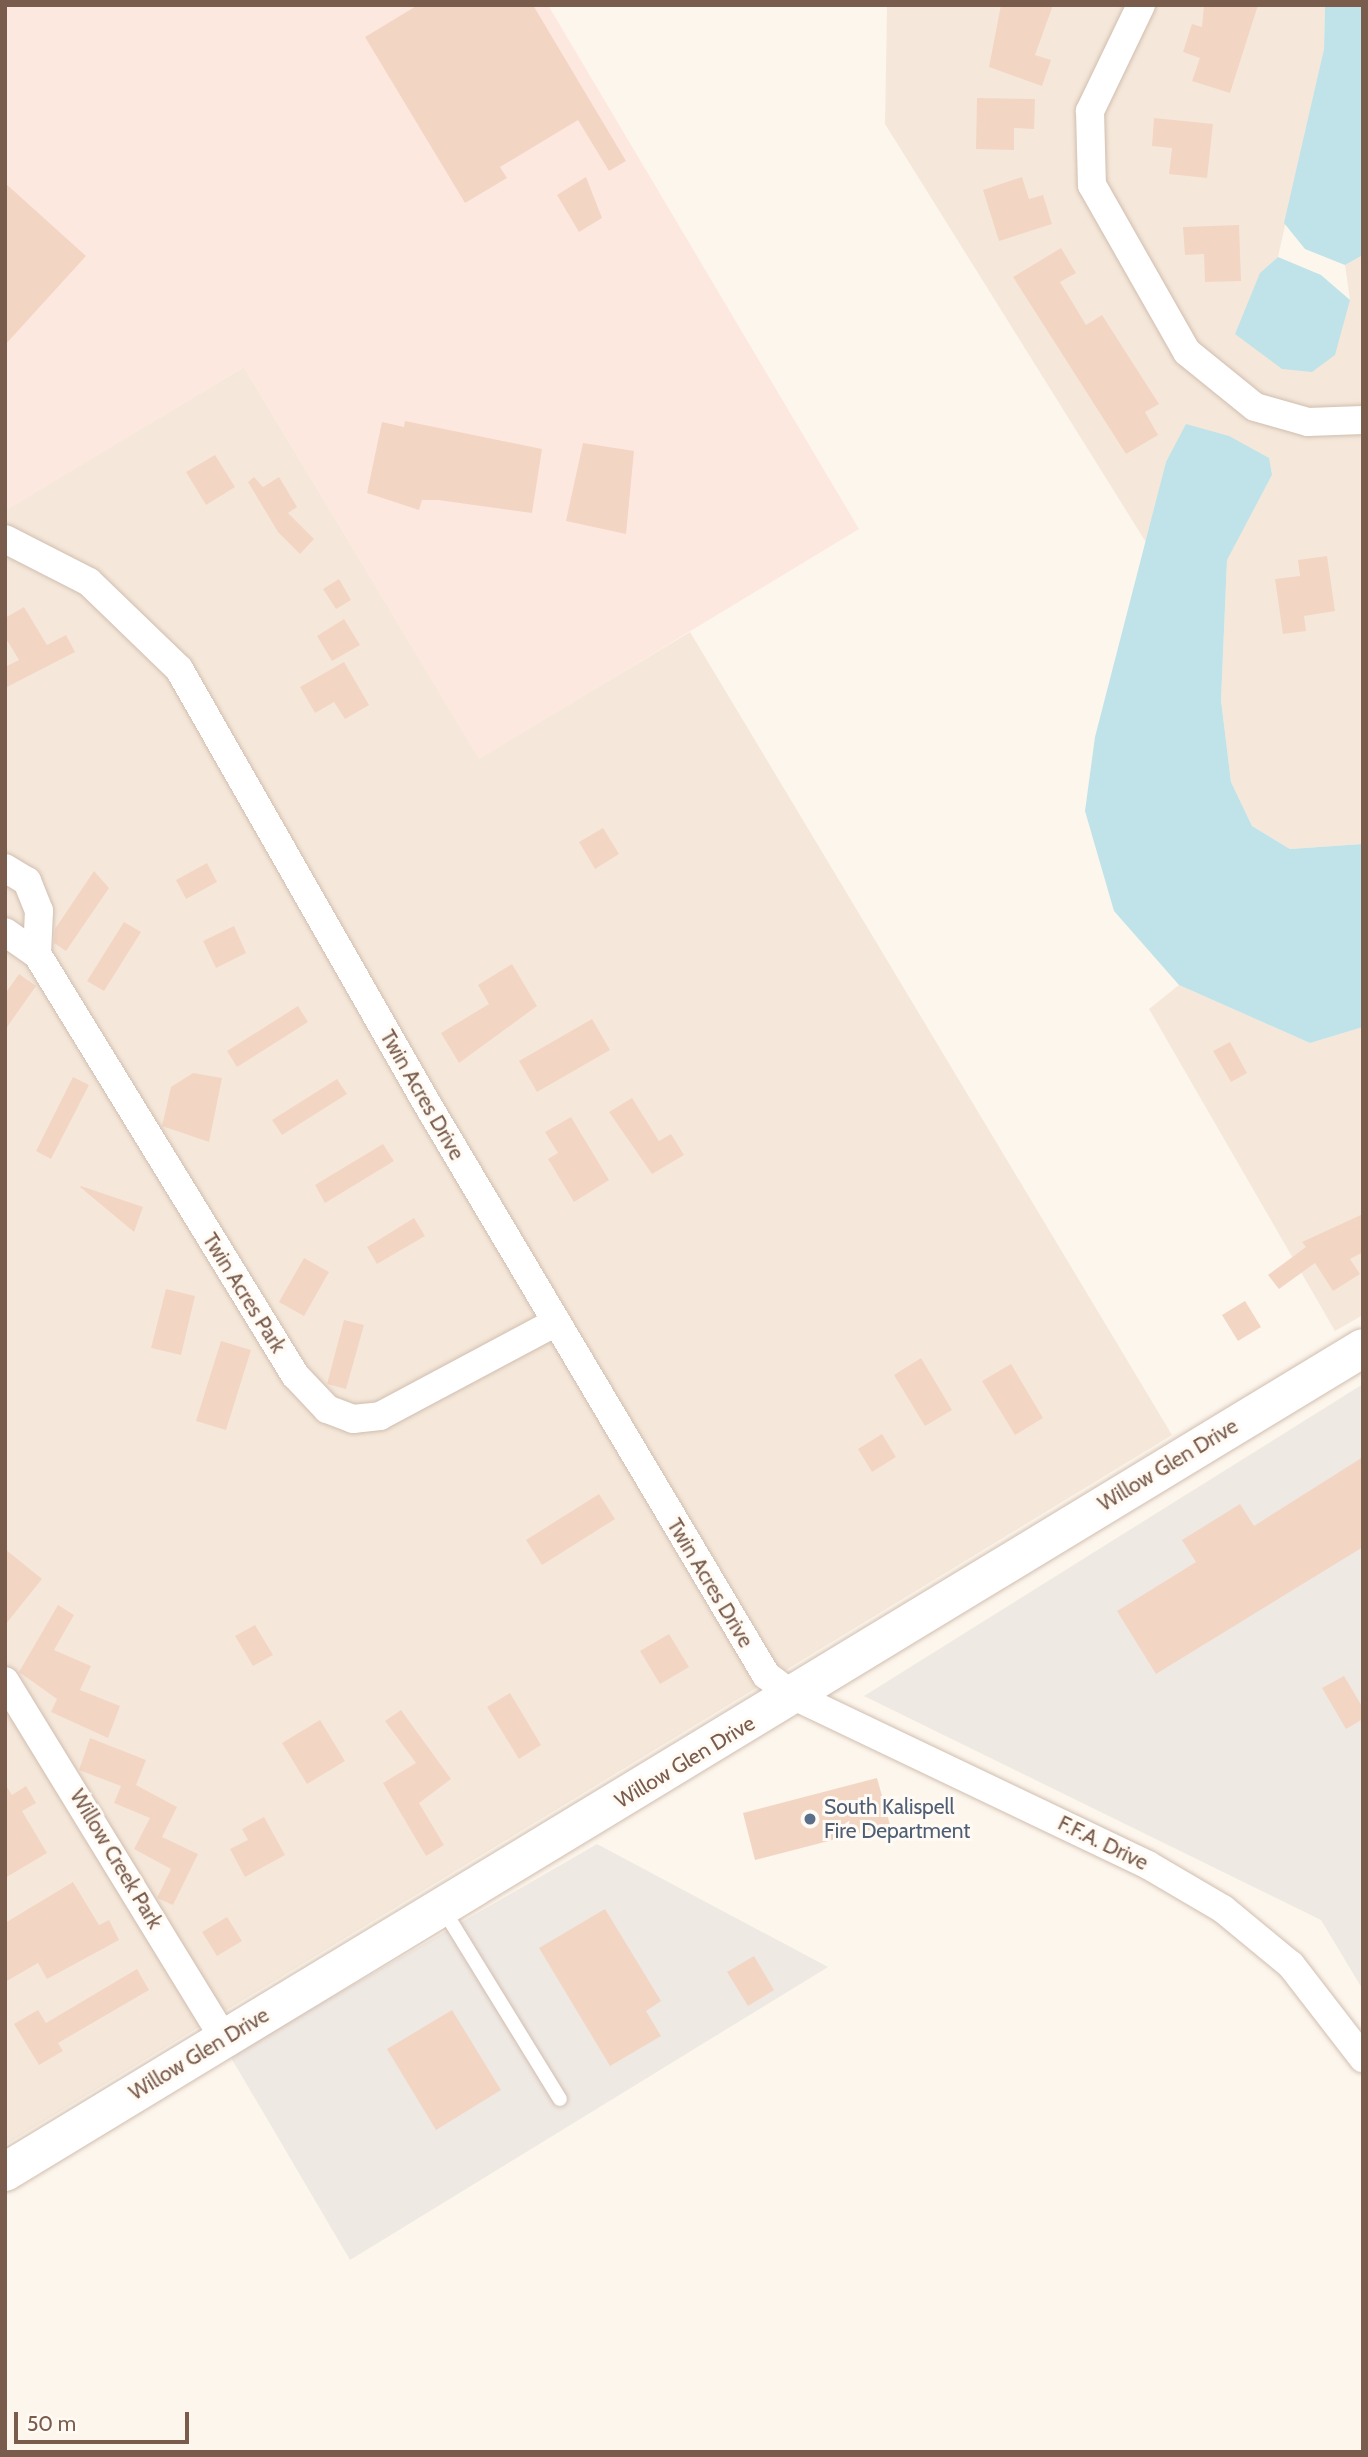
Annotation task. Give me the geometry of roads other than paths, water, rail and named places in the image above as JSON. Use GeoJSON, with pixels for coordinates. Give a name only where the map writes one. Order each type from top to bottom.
{"type":"FeatureCollection","features":[{"type":"Feature","properties":{"kind":"main road","name":"Willow Glen Drive"},"geometry":{"type":"LineString","coordinates":[[5,2172],[794,1696],[1363,1348]]}},
{"type":"Feature","properties":{"kind":"street"},"geometry":{"type":"LineString","coordinates":[[1142,5],[1090,111],[1092,185],[1187,352],[1255,407],[1308,422],[1363,420]]}},
{"type":"Feature","properties":{"kind":"street","name":"Twin Acres Drive"},"geometry":{"type":"LineString","coordinates":[[5,539],[89,582],[179,669],[750,1652],[794,1696]]}},
{"type":"Feature","properties":{"kind":"street"},"geometry":{"type":"LineString","coordinates":[[5,868],[27,881],[39,911],[37,954]]}},
{"type":"Feature","properties":{"kind":"street","name":"Twin Acres Park"},"geometry":{"type":"LineString","coordinates":[[5,932],[37,954],[295,1375],[327,1409],[353,1419],[380,1416],[556,1322]]}},
{"type":"Feature","properties":{"kind":"street","name":"Willow Creek Park"},"geometry":{"type":"LineString","coordinates":[[5,1681],[223,2039]]}},
{"type":"Feature","properties":{"kind":"street","name":"F.F.A. Drive"},"geometry":{"type":"LineString","coordinates":[[794,1696],[1148,1864],[1223,1909],[1291,1965],[1363,2058]]}},
{"type":"Feature","properties":{"kind":"lane"},"geometry":{"type":"LineString","coordinates":[[442,1908],[560,2099]]}},
{"type":"Feature","properties":{"kind":"water"},"geometry":{"type":"Polygon","coordinates":[[[1325,5],[1363,5],[1363,255],[1345,265],[1305,249],[1284,223],[1324,49],[1325,5]]]}},
{"type":"Feature","properties":{"kind":"water"},"geometry":{"type":"Polygon","coordinates":[[[1278,257],[1321,275],[1350,300],[1335,355],[1312,372],[1282,369],[1235,334],[1260,273],[1278,257]]]}},
{"type":"Feature","properties":{"kind":"water"},"geometry":{"type":"Polygon","coordinates":[[[1186,424],[1229,436],[1269,458],[1272,475],[1227,560],[1221,700],[1231,782],[1252,826],[1290,849],[1363,844],[1363,1027],[1310,1043],[1179,985],[1114,911],[1085,811],[1095,737],[1166,462],[1186,424]]]}},
{"type":"Feature","properties":{"kind":"place","name":"South Kalispell Fire Department"},"geometry":{"type":"Point","coordinates":[810,1819]}}]}
